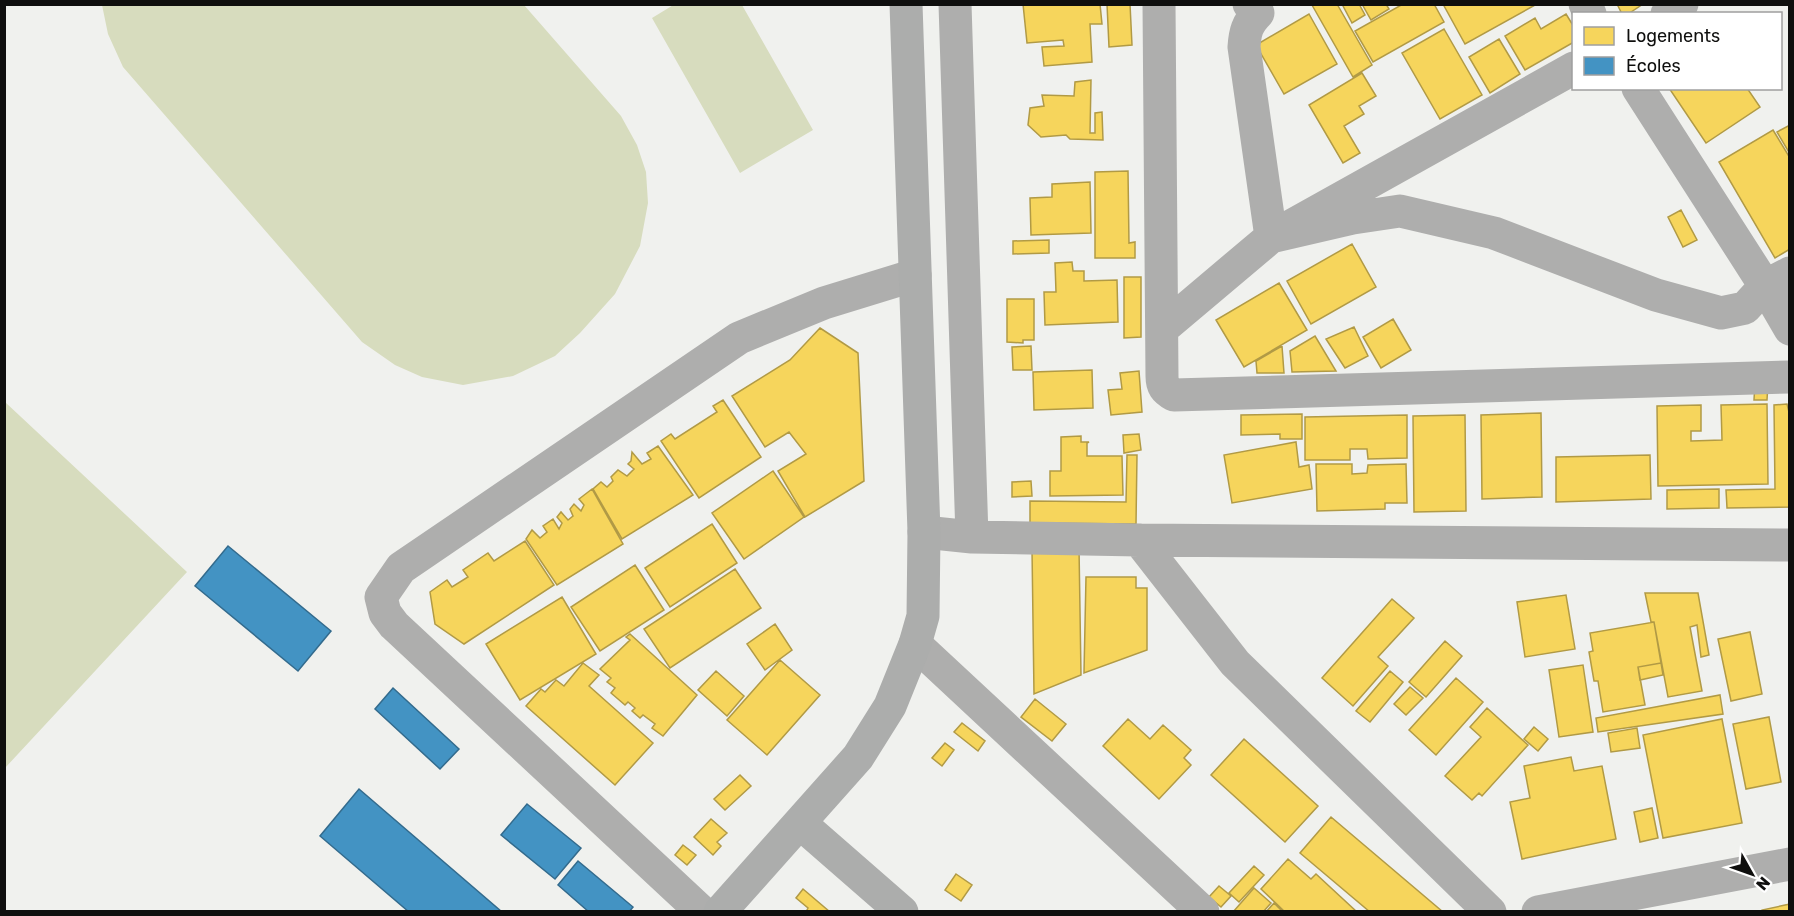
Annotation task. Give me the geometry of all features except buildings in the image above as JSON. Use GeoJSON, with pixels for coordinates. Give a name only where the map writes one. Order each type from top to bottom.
{"type":"FeatureCollection","features":[{"type":"Feature","properties":{"kind":"street"},"geometry":{"type":"LineString","coordinates":[[720,912],[858,757],[890,706],[915,644],[923,615],[924,532],[906,4]]}},
{"type":"Feature","properties":{"kind":"street"},"geometry":{"type":"LineString","coordinates":[[955,4],[972,537]]}},
{"type":"Feature","properties":{"kind":"street"},"geometry":{"type":"LineString","coordinates":[[1159,4],[1162,385],[1167,391],[1174,395],[1790,377]]}},
{"type":"Feature","properties":{"kind":"street"},"geometry":{"type":"LineString","coordinates":[[1262,7],[1245,31],[1244,47],[1271,237]]}},
{"type":"Feature","properties":{"kind":"street"},"geometry":{"type":"LineString","coordinates":[[1162,329],[1271,237],[1572,69]]}},
{"type":"Feature","properties":{"kind":"street"},"geometry":{"type":"LineString","coordinates":[[1639,90],[1777,279],[1790,329]]}},
{"type":"Feature","properties":{"kind":"street"},"geometry":{"type":"LineString","coordinates":[[1271,237],[1353,218],[1400,211],[1494,233],[1656,295],[1721,313],[1745,308],[1777,279]]}},
{"type":"Feature","properties":{"kind":"street"},"geometry":{"type":"LineString","coordinates":[[702,912],[394,625],[385,613],[381,597],[401,568],[739,338],[824,303],[915,275]]}},
{"type":"Feature","properties":{"kind":"street"},"geometry":{"type":"LineString","coordinates":[[924,532],[972,537],[1139,540],[1790,545]]}},
{"type":"Feature","properties":{"kind":"street"},"geometry":{"type":"LineString","coordinates":[[1139,540],[1235,663],[1490,912]]}},
{"type":"Feature","properties":{"kind":"street"},"geometry":{"type":"LineString","coordinates":[[915,644],[1203,912]]}},
{"type":"Feature","properties":{"kind":"street"},"geometry":{"type":"LineString","coordinates":[[800,823],[902,912]]}},
{"type":"Feature","properties":{"kind":"street"},"geometry":{"type":"LineString","coordinates":[[1538,912],[1790,864]]}},
{"type":"Feature","properties":{"kind":"green space"},"geometry":{"type":"Polygon","coordinates":[[[675,4],[742,5],[813,130],[740,173],[652,18],[675,4]]]}},
{"type":"Feature","properties":{"kind":"green space"},"geometry":{"type":"Polygon","coordinates":[[[102,5],[524,5],[621,116],[637,145],[646,172],[648,203],[640,246],[615,294],[580,333],[555,356],[513,376],[463,385],[422,377],[395,365],[362,342],[123,67],[108,34],[102,5]]]}},
{"type":"Feature","properties":{"kind":"green space"},"geometry":{"type":"Polygon","coordinates":[[[5,402],[187,572],[4,768],[5,402]]]}}]}
